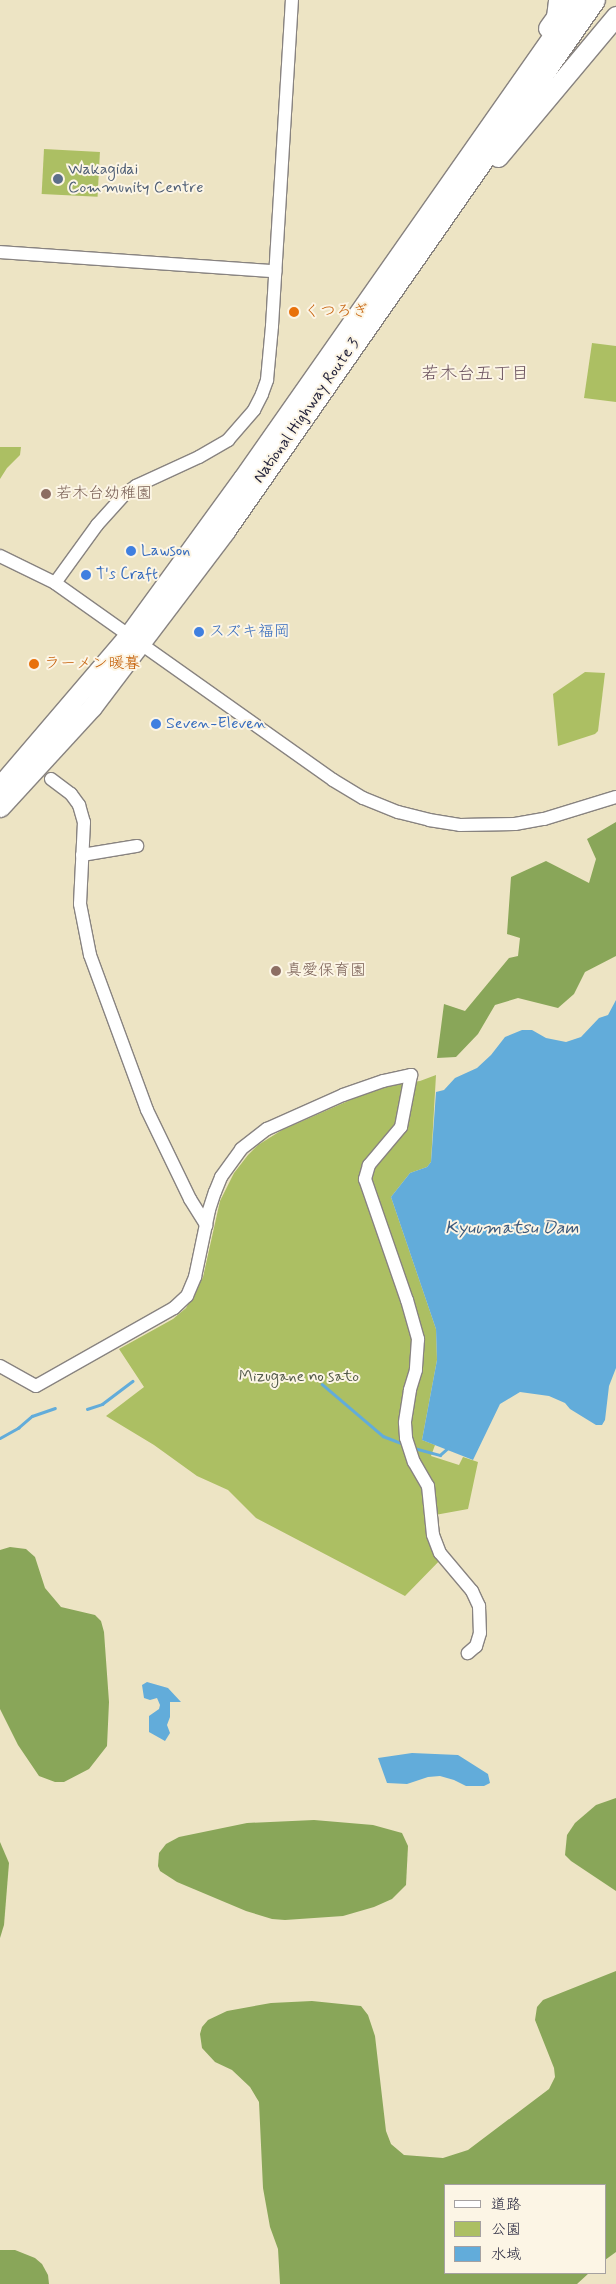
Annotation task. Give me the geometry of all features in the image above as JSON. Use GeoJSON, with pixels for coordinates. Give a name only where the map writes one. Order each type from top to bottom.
{"type":"FeatureCollection","features":[{"type":"Feature","properties":{"kind":"highway"},"geometry":{"type":"LineString","coordinates":[[482,136],[501,97],[556,17],[558,0]]}},
{"type":"Feature","properties":{"kind":"highway","name":"National Highway Route 3"},"geometry":{"type":"LineString","coordinates":[[0,807],[92,707],[134,640],[243,478],[578,0]]}},
{"type":"Feature","properties":{"kind":"highway","name":"National Highway Route 3"},"geometry":{"type":"LineString","coordinates":[[0,786],[134,640],[225,531],[416,254],[595,0]]}},
{"type":"Feature","properties":{"kind":"highway"},"geometry":{"type":"LineString","coordinates":[[416,254],[616,16]]}},
{"type":"Feature","properties":{"kind":"street"},"geometry":{"type":"LineString","coordinates":[[55,583],[97,525],[125,494],[156,476],[213,450],[234,434],[254,410],[267,380],[292,0]]}},
{"type":"Feature","properties":{"kind":"street"},"geometry":{"type":"LineString","coordinates":[[0,252],[275,271]]}},
{"type":"Feature","properties":{"kind":"street"},"geometry":{"type":"LineString","coordinates":[[0,556],[55,583],[333,780],[363,798],[398,812],[460,825],[515,824],[544,819],[616,797]]}},
{"type":"Feature","properties":{"kind":"street"},"geometry":{"type":"LineString","coordinates":[[51,779],[71,794],[79,805],[84,822],[80,904],[90,955],[147,1110],[190,1199],[206,1224]]}},
{"type":"Feature","properties":{"kind":"street"},"geometry":{"type":"LineString","coordinates":[[82,855],[137,846]]}},
{"type":"Feature","properties":{"kind":"street"},"geometry":{"type":"LineString","coordinates":[[0,1366],[36,1386],[174,1308],[187,1296],[195,1277],[206,1224],[222,1177],[234,1159],[250,1141],[286,1120],[343,1095],[383,1081],[412,1075],[402,1127],[369,1165],[366,1179],[407,1300],[418,1339],[416,1370],[410,1390],[405,1423],[406,1438],[414,1462],[428,1486],[433,1535],[440,1553],[472,1592],[479,1606],[480,1633],[476,1646],[468,1653]]}},
{"type":"Feature","properties":{"kind":"green space"},"geometry":{"type":"Polygon","coordinates":[[[44,149],[100,152],[98,197],[42,194],[44,149]]]}},
{"type":"Feature","properties":{"kind":"green space"},"geometry":{"type":"Polygon","coordinates":[[[592,343],[616,346],[616,402],[584,398],[592,343]]]}},
{"type":"Feature","properties":{"kind":"green space"},"geometry":{"type":"Polygon","coordinates":[[[0,447],[21,447],[20,455],[7,468],[0,479],[0,447]]]}},
{"type":"Feature","properties":{"kind":"green space"},"geometry":{"type":"Polygon","coordinates":[[[585,672],[605,673],[598,731],[595,734],[558,746],[553,694],[585,672]]]}},
{"type":"Feature","properties":{"kind":"green space"},"geometry":{"type":"Polygon","coordinates":[[[616,822],[616,956],[585,972],[574,994],[558,1008],[518,998],[495,1005],[478,1034],[456,1057],[437,1058],[444,1004],[465,1011],[509,958],[518,956],[520,938],[507,934],[511,877],[546,861],[589,883],[596,859],[587,839],[616,822]]]}},
{"type":"Feature","properties":{"kind":"green space","name":"Mizugane no sato"},"geometry":{"type":"Polygon","coordinates":[[[436,1075],[431,1162],[427,1167],[410,1173],[391,1197],[436,1329],[437,1360],[422,1440],[435,1445],[431,1456],[459,1465],[463,1457],[478,1462],[468,1509],[435,1515],[446,1554],[405,1596],[256,1518],[228,1490],[197,1476],[154,1445],[106,1416],[144,1387],[119,1349],[173,1319],[186,1308],[203,1277],[220,1201],[234,1173],[248,1155],[258,1145],[282,1130],[357,1097],[389,1085],[420,1081],[436,1075]]]}},
{"type":"Feature","properties":{"kind":"green space"},"geometry":{"type":"Polygon","coordinates":[[[10,1547],[26,1549],[35,1557],[45,1588],[61,1607],[95,1615],[101,1621],[104,1632],[109,1702],[107,1746],[89,1769],[64,1782],[55,1782],[39,1776],[18,1745],[0,1709],[0,1550],[10,1547]]]}},
{"type":"Feature","properties":{"kind":"green space"},"geometry":{"type":"Polygon","coordinates":[[[616,1798],[616,1891],[565,1855],[567,1835],[575,1823],[596,1805],[616,1798]]]}},
{"type":"Feature","properties":{"kind":"green space"},"geometry":{"type":"Polygon","coordinates":[[[314,1820],[373,1825],[402,1833],[408,1846],[406,1885],[392,1899],[374,1907],[343,1916],[285,1920],[272,1919],[246,1911],[177,1882],[160,1871],[158,1866],[159,1853],[166,1844],[179,1837],[247,1823],[314,1820]]]}},
{"type":"Feature","properties":{"kind":"green space"},"geometry":{"type":"Polygon","coordinates":[[[0,1842],[9,1863],[4,1925],[0,1938],[0,1842]]]}},
{"type":"Feature","properties":{"kind":"green space"},"geometry":{"type":"Polygon","coordinates":[[[616,1971],[616,2252],[606,2259],[606,2184],[444,2184],[444,2274],[588,2274],[577,2284],[280,2284],[278,2249],[270,2227],[263,2188],[259,2102],[250,2087],[232,2070],[215,2062],[202,2048],[200,2034],[202,2027],[208,2020],[227,2011],[271,2003],[312,2001],[361,2006],[368,2015],[375,2036],[386,2131],[391,2144],[404,2155],[443,2158],[468,2150],[549,2089],[555,2077],[554,2068],[535,2020],[537,2007],[543,2000],[616,1971]]]}},
{"type":"Feature","properties":{"kind":"green space"},"geometry":{"type":"Polygon","coordinates":[[[0,2250],[15,2250],[35,2258],[42,2264],[48,2275],[49,2284],[0,2284],[0,2250]]]}},
{"type":"Feature","properties":{"kind":"water","name":"Kyuumatsu Dam"},"geometry":{"type":"Polygon","coordinates":[[[616,1000],[616,1368],[609,1386],[605,1420],[602,1425],[596,1425],[570,1409],[565,1403],[549,1396],[520,1392],[500,1404],[473,1460],[422,1440],[437,1360],[436,1329],[391,1197],[410,1173],[427,1167],[431,1162],[436,1092],[444,1090],[455,1078],[477,1068],[491,1055],[505,1037],[522,1030],[532,1030],[546,1038],[566,1042],[581,1037],[599,1018],[608,1015],[616,1000]]]}},
{"type":"Feature","properties":{"kind":"water"},"geometry":{"type":"Polygon","coordinates":[[[147,1682],[168,1688],[181,1702],[170,1702],[170,1717],[167,1725],[170,1733],[165,1741],[149,1732],[149,1716],[159,1709],[160,1705],[157,1698],[150,1700],[144,1698],[142,1685],[147,1682]]]}},
{"type":"Feature","properties":{"kind":"water"},"geometry":{"type":"Polygon","coordinates":[[[412,1753],[458,1755],[488,1774],[490,1783],[484,1786],[466,1786],[440,1776],[428,1777],[407,1784],[387,1783],[378,1758],[412,1753]]]}},
{"type":"Feature","properties":{"kind":"waterway"},"geometry":{"type":"LineString","coordinates":[[87,1409],[102,1404],[132,1381]]}},
{"type":"Feature","properties":{"kind":"waterway"},"geometry":{"type":"LineString","coordinates":[[322,1384],[383,1436],[404,1444]]}},
{"type":"Feature","properties":{"kind":"waterway"},"geometry":{"type":"LineString","coordinates":[[0,1438],[18,1428],[32,1416],[55,1408]]}},
{"type":"Feature","properties":{"kind":"waterway"},"geometry":{"type":"LineString","coordinates":[[414,1448],[440,1455],[449,1447]]}},
{"type":"Feature","properties":{"kind":"place","name":"Wakagidai Community Centre"},"geometry":{"type":"Point","coordinates":[58,179]}},
{"type":"Feature","properties":{"kind":"place","name":"くつろぎ"},"geometry":{"type":"Point","coordinates":[294,312]}},
{"type":"Feature","properties":{"kind":"place","name":"若木台幼稚園"},"geometry":{"type":"Point","coordinates":[46,494]}},
{"type":"Feature","properties":{"kind":"place","name":"Lawson"},"geometry":{"type":"Point","coordinates":[131,551]}},
{"type":"Feature","properties":{"kind":"place","name":"T's Craft"},"geometry":{"type":"Point","coordinates":[86,575]}},
{"type":"Feature","properties":{"kind":"place","name":"スズキ福岡"},"geometry":{"type":"Point","coordinates":[199,632]}},
{"type":"Feature","properties":{"kind":"place","name":"ラーメン暖暮"},"geometry":{"type":"Point","coordinates":[34,664]}},
{"type":"Feature","properties":{"kind":"place","name":"Seven-Eleven"},"geometry":{"type":"Point","coordinates":[156,724]}},
{"type":"Feature","properties":{"kind":"place","name":"真愛保育園"},"geometry":{"type":"Point","coordinates":[276,971]}},
{"type":"Feature","properties":{"kind":"district","name":"若木台五丁目"},"geometry":{"type":"Point","coordinates":[475,374]}}]}
